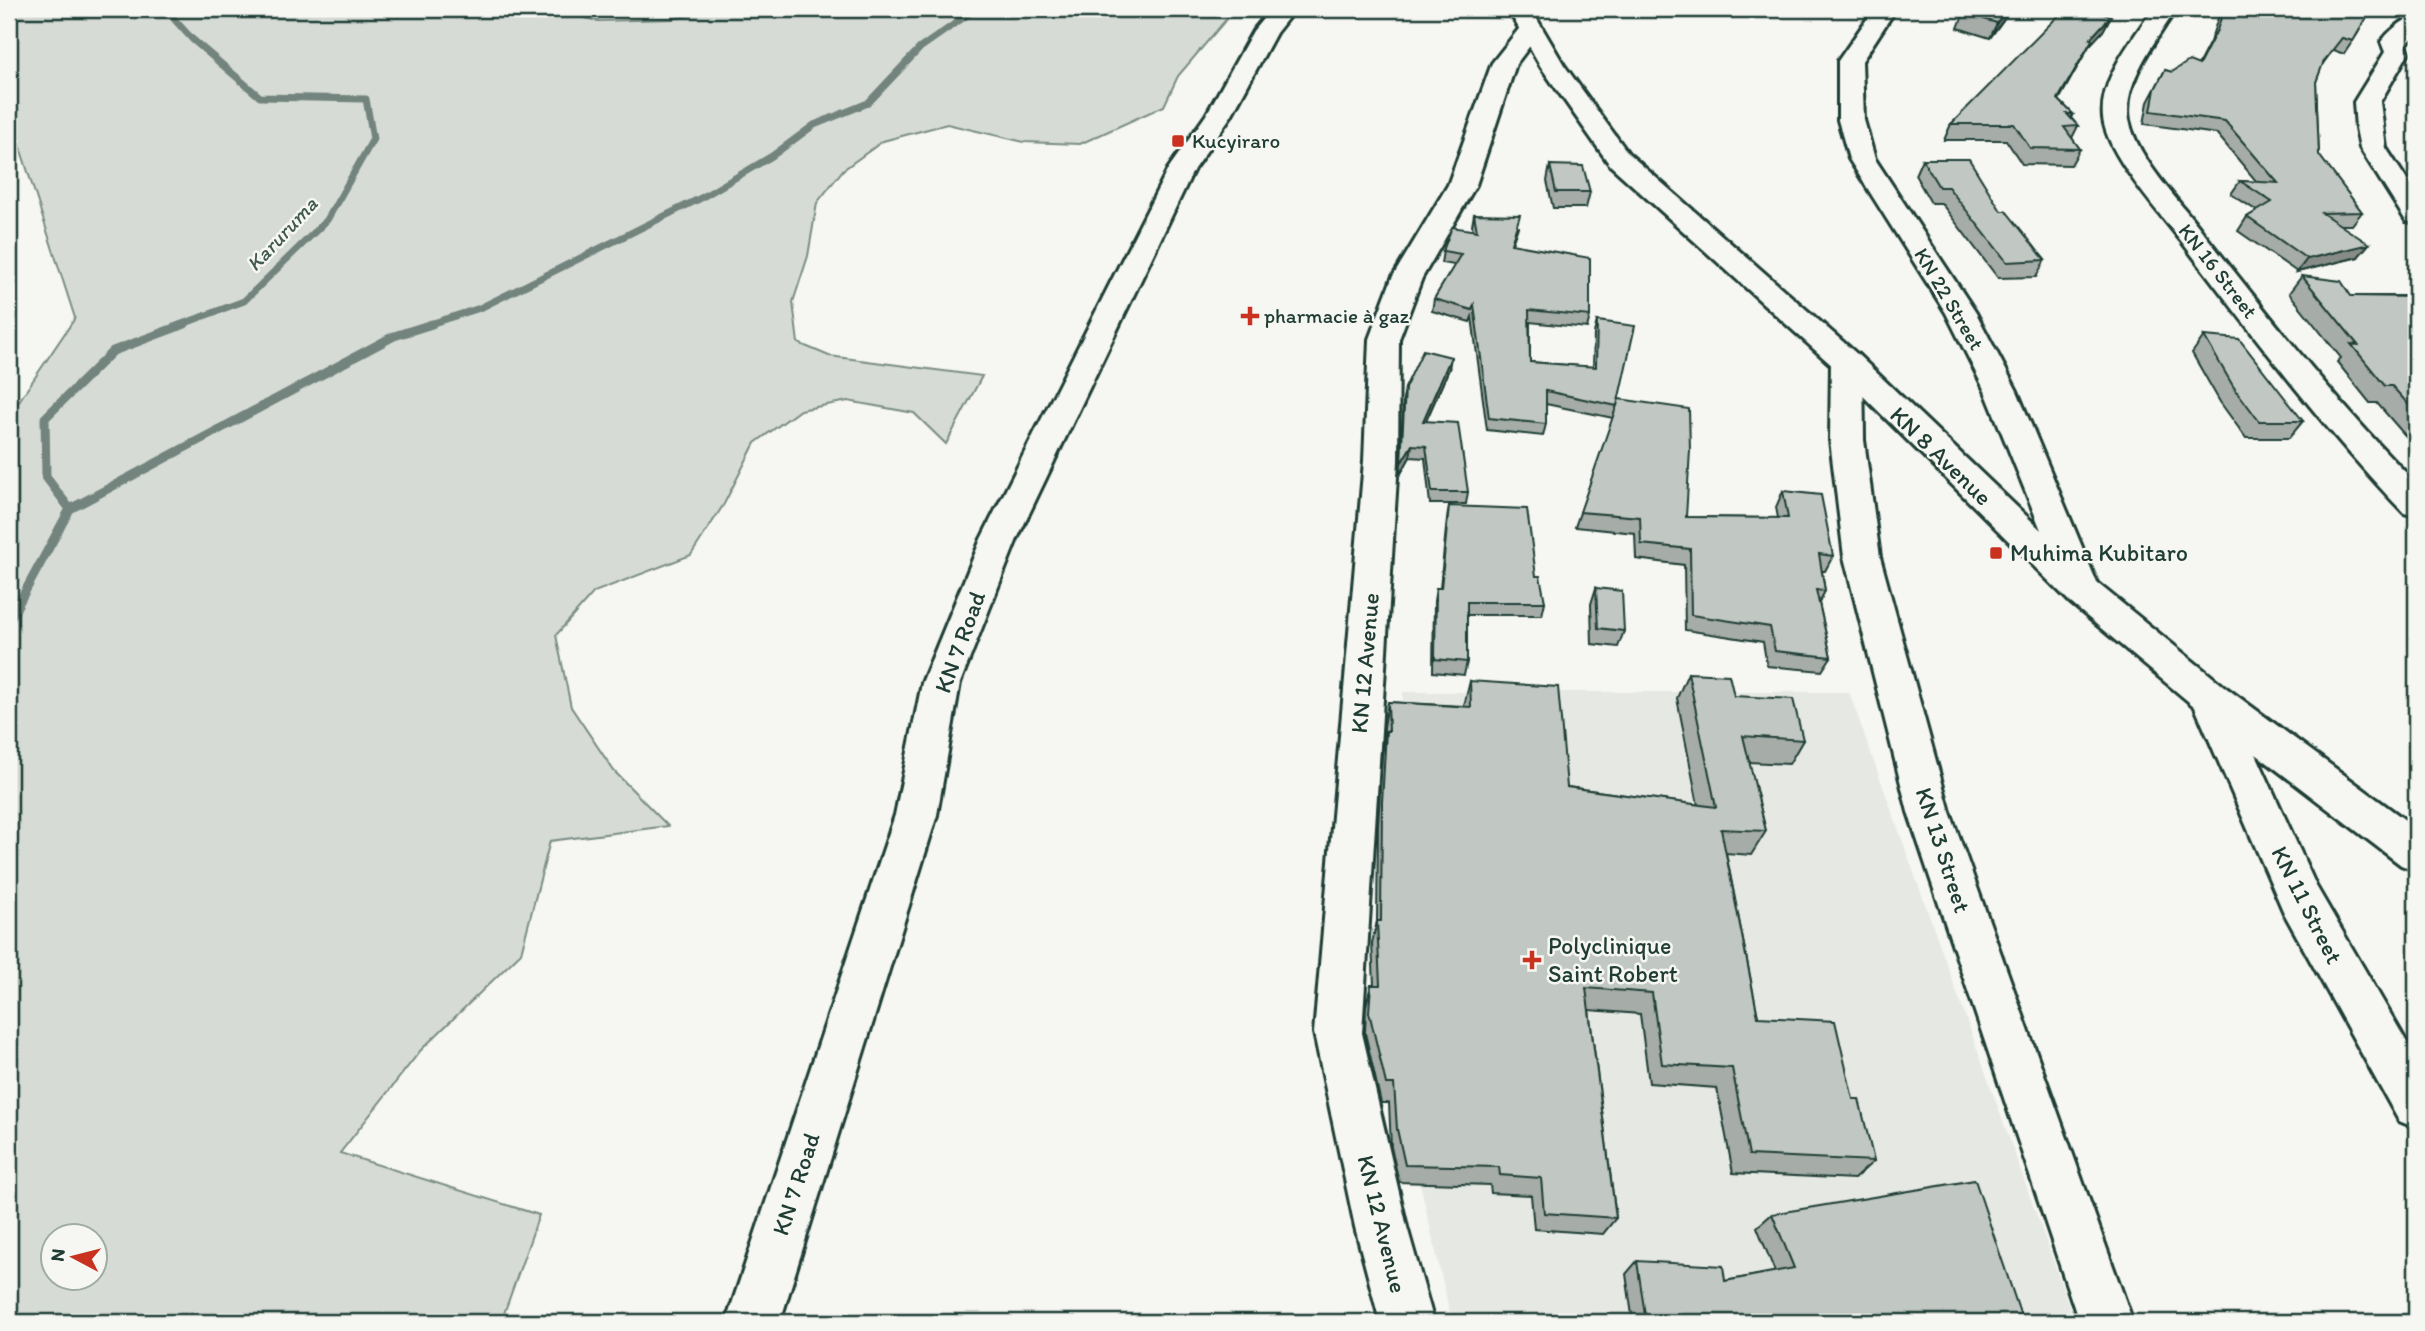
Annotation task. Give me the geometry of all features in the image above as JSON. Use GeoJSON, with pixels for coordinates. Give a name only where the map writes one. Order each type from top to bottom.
{"type":"FeatureCollection","features":[{"type":"Feature","properties":{"kind":"street","name":"KN 7 Road"},"geometry":{"type":"LineString","coordinates":[[753,1322],[916,815],[941,683],[999,540],[1181,169],[1218,116],[1265,32],[1283,9]]}},
{"type":"Feature","properties":{"kind":"street","name":"KN 22 Street"},"geometry":{"type":"LineString","coordinates":[[1885,9],[1850,61],[1851,120],[1862,159],[1961,313],[2001,391],[2085,594]]}},
{"type":"Feature","properties":{"kind":"street","name":"KN 16 Street"},"geometry":{"type":"LineString","coordinates":[[2164,9],[2120,85],[2115,117],[2119,132],[2156,190],[2290,364],[2416,504]]}},
{"type":"Feature","properties":{"kind":"street","name":"KN 8 Avenue"},"geometry":{"type":"LineString","coordinates":[[1525,19],[1555,72],[1592,117],[1619,159],[1847,362],[2085,594],[2211,698],[2416,852]]}},
{"type":"Feature","properties":{"kind":"street","name":"KN 12 Avenue"},"geometry":{"type":"LineString","coordinates":[[1408,1322],[1381,1227],[1338,1033],[1381,461],[1384,339],[1406,278],[1462,186],[1504,63],[1525,19]]}},
{"type":"Feature","properties":{"kind":"street"},"geometry":{"type":"LineString","coordinates":[[2416,23],[2393,42],[2406,52],[2367,102],[2373,148],[2416,215]]}},
{"type":"Feature","properties":{"kind":"street","name":"KN 13 Street"},"geometry":{"type":"LineString","coordinates":[[1847,362],[1847,440],[1861,557],[1929,812],[2106,1322]]}},
{"type":"Feature","properties":{"kind":"street","name":"KN 11 Street"},"geometry":{"type":"LineString","coordinates":[[2211,698],[2300,899],[2416,1104]]}},
{"type":"Feature","properties":{"kind":"shaded area"},"geometry":{"type":"Polygon","coordinates":[[[9,9],[546,9],[598,21],[673,19],[716,9],[906,9],[946,14],[955,9],[1235,9],[1178,76],[1164,106],[1080,144],[1024,142],[947,124],[883,141],[843,170],[817,203],[808,256],[793,302],[798,343],[829,356],[982,376],[946,444],[914,413],[848,401],[800,410],[755,443],[724,504],[691,555],[594,592],[556,635],[571,707],[614,771],[668,826],[550,841],[521,953],[421,1050],[340,1153],[539,1215],[501,1322],[9,1322],[9,416],[75,318],[9,113],[9,9]]]}},
{"type":"Feature","properties":{"kind":"shaded area"},"geometry":{"type":"Polygon","coordinates":[[[1403,692],[1849,692],[2075,1322],[1452,1322],[1391,1057],[1403,692]]]}},
{"type":"Feature","properties":{"kind":"building"},"geometry":{"type":"Polygon","coordinates":[[[1967,9],[2007,9],[1997,23],[1964,13],[1967,9]]]}},
{"type":"Feature","properties":{"kind":"building"},"geometry":{"type":"Polygon","coordinates":[[[2065,9],[2087,9],[2111,16],[2090,39],[2092,40],[2058,99],[2073,114],[2067,114],[2078,126],[2064,127],[2080,149],[2030,148],[2014,124],[1951,124],[2065,9]]]}},
{"type":"Feature","properties":{"kind":"building"},"geometry":{"type":"Polygon","coordinates":[[[2224,9],[2372,9],[2353,41],[2342,38],[2324,61],[2316,82],[2319,155],[2362,212],[2322,213],[2369,244],[2307,259],[2247,217],[2272,202],[2240,181],[2278,183],[2225,121],[2151,111],[2155,89],[2165,70],[2172,72],[2189,61],[2199,65],[2217,30],[2224,9]]]}},
{"type":"Feature","properties":{"kind":"building"},"geometry":{"type":"Polygon","coordinates":[[[1922,159],[1969,159],[2001,211],[2006,211],[2045,260],[2007,262],[1948,187],[1939,187],[1922,159]]]}},
{"type":"Feature","properties":{"kind":"building"},"geometry":{"type":"Polygon","coordinates":[[[1550,165],[1583,166],[1590,192],[1556,192],[1550,165]]]}},
{"type":"Feature","properties":{"kind":"building"},"geometry":{"type":"Polygon","coordinates":[[[1474,214],[1520,215],[1511,244],[1590,258],[1590,316],[1529,310],[1530,362],[1596,367],[1597,321],[1635,326],[1617,406],[1546,391],[1546,424],[1489,418],[1474,305],[1472,310],[1434,299],[1461,254],[1443,251],[1452,227],[1477,231],[1474,214]]]}},
{"type":"Feature","properties":{"kind":"building"},"geometry":{"type":"Polygon","coordinates":[[[2302,276],[2341,281],[2351,296],[2416,297],[2416,413],[2392,386],[2385,386],[2351,344],[2358,345],[2302,276]]]}},
{"type":"Feature","properties":{"kind":"building"},"geometry":{"type":"Polygon","coordinates":[[[2204,336],[2239,339],[2303,421],[2259,421],[2233,386],[2204,336]]]}},
{"type":"Feature","properties":{"kind":"building"},"geometry":{"type":"Polygon","coordinates":[[[1423,350],[1451,357],[1423,421],[1458,423],[1468,492],[1432,492],[1426,446],[1412,445],[1401,463],[1405,388],[1423,350]]]}},
{"type":"Feature","properties":{"kind":"building"},"geometry":{"type":"Polygon","coordinates":[[[1619,399],[1689,409],[1690,450],[1686,517],[1788,518],[1783,491],[1821,495],[1833,556],[1819,554],[1825,591],[1816,590],[1831,657],[1775,651],[1770,627],[1691,615],[1690,549],[1641,544],[1640,517],[1580,512],[1619,399]]]}},
{"type":"Feature","properties":{"kind":"building"},"geometry":{"type":"Polygon","coordinates":[[[1449,506],[1527,509],[1536,576],[1540,576],[1545,602],[1467,602],[1467,662],[1435,659],[1436,588],[1441,588],[1449,506]]]}},
{"type":"Feature","properties":{"kind":"building"},"geometry":{"type":"Polygon","coordinates":[[[1596,588],[1622,591],[1624,631],[1598,628],[1596,588]]]}},
{"type":"Feature","properties":{"kind":"building"},"geometry":{"type":"Polygon","coordinates":[[[1688,673],[1729,675],[1734,696],[1793,699],[1803,740],[1743,736],[1766,831],[1721,829],[1758,1017],[1835,1021],[1853,1099],[1859,1099],[1874,1161],[1749,1155],[1732,1068],[1662,1064],[1652,993],[1586,988],[1616,1218],[1544,1213],[1541,1178],[1500,1175],[1499,1167],[1405,1165],[1397,1129],[1394,1084],[1386,1084],[1369,1012],[1371,985],[1380,985],[1377,921],[1381,921],[1382,803],[1386,731],[1389,731],[1388,702],[1471,707],[1470,681],[1558,687],[1567,787],[1716,807],[1688,673]]]}},
{"type":"Feature","properties":{"kind":"building"},"geometry":{"type":"Polygon","coordinates":[[[1975,1180],[2023,1322],[1973,1322],[1972,1319],[1959,1322],[1646,1322],[1637,1261],[1723,1266],[1725,1281],[1794,1268],[1772,1214],[1975,1180]]]}},
{"type":"Feature","properties":{"kind":"waterway","name":"Karuruma"},"geometry":{"type":"LineString","coordinates":[[165,9],[192,39],[260,97],[366,99],[373,139],[327,220],[244,301],[180,325]]}},
{"type":"Feature","properties":{"kind":"waterway"},"geometry":{"type":"LineString","coordinates":[[427,325],[480,308],[701,198],[772,156],[814,125],[868,103],[920,48],[976,9]]}},
{"type":"Feature","properties":{"kind":"waterway","name":"Karuruma"},"geometry":{"type":"LineString","coordinates":[[70,509],[46,477],[45,418],[113,351],[185,324]]}},
{"type":"Feature","properties":{"kind":"waterway"},"geometry":{"type":"LineString","coordinates":[[70,509],[394,336],[432,324]]}},
{"type":"Feature","properties":{"kind":"waterway"},"geometry":{"type":"LineString","coordinates":[[9,621],[70,509]]}},
{"type":"Feature","properties":{"kind":"place","name":"Kucyiraro"},"geometry":{"type":"Point","coordinates":[1178,141]}},
{"type":"Feature","properties":{"kind":"place","name":"pharmacie à gaz"},"geometry":{"type":"Point","coordinates":[1250,316]}},
{"type":"Feature","properties":{"kind":"place","name":"Muhima Kubitaro"},"geometry":{"type":"Point","coordinates":[1996,553]}},
{"type":"Feature","properties":{"kind":"place","name":"Polyclinique Saint Robert"},"geometry":{"type":"Point","coordinates":[1532,960]}}]}
